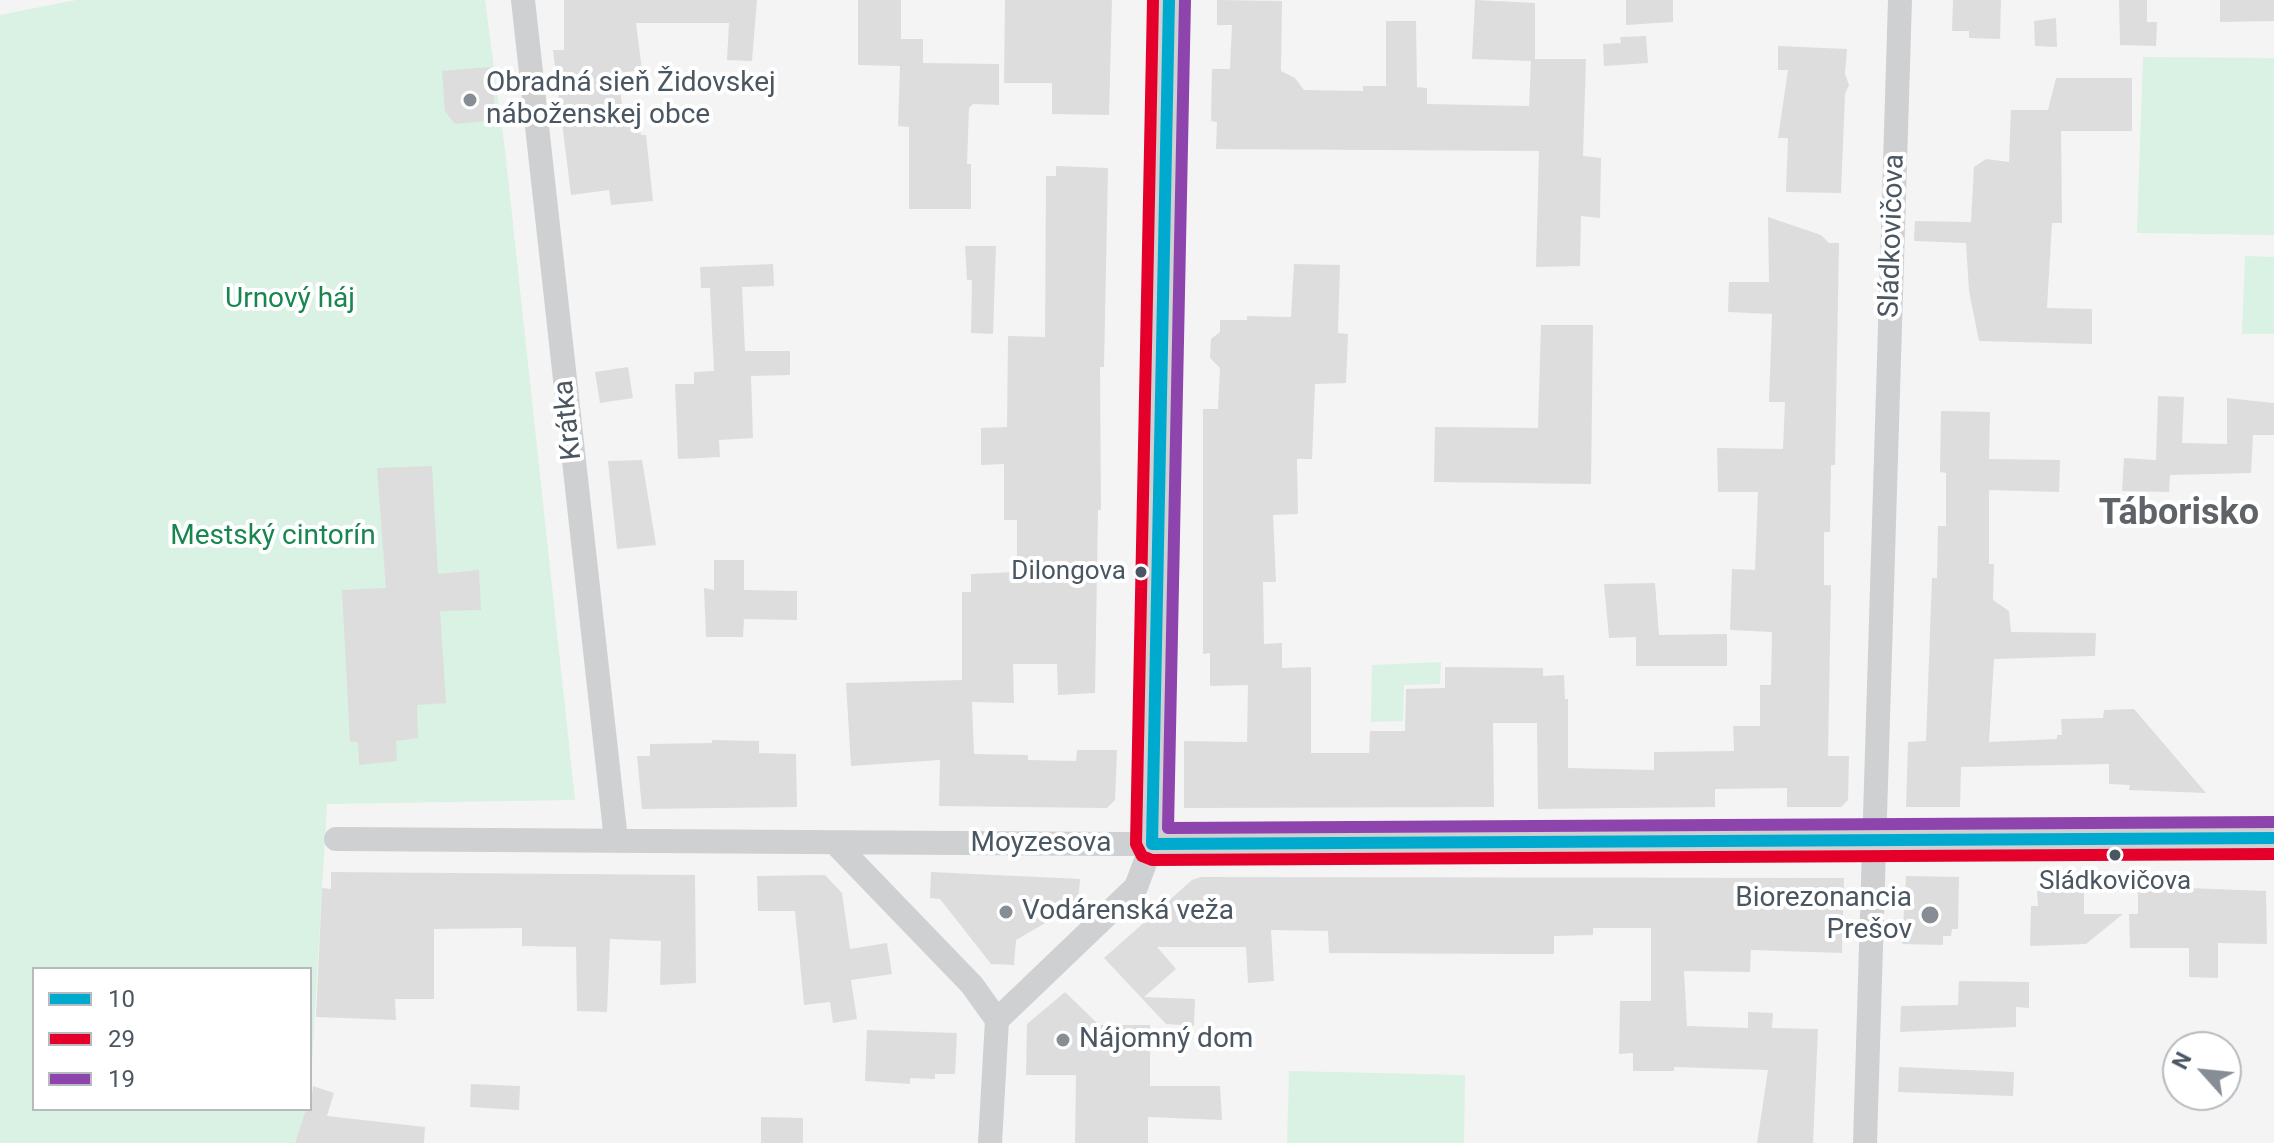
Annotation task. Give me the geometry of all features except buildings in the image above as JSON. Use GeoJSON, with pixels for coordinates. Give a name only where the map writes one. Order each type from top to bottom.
{"type":"FeatureCollection","features":[{"type":"Feature","properties":{"kind":"street","name":"Krátka"},"geometry":{"type":"LineString","coordinates":[[523,0],[616,840]]}},
{"type":"Feature","properties":{"kind":"street"},"geometry":{"type":"LineString","coordinates":[[997,1020],[1136,887],[1152,844],[1169,0]]}},
{"type":"Feature","properties":{"kind":"street","name":"Sládkovičova"},"geometry":{"type":"LineString","coordinates":[[1865,1143],[1900,0]]}},
{"type":"Feature","properties":{"kind":"street","name":"Moyzesova"},"geometry":{"type":"LineString","coordinates":[[336,839],[1152,844],[2274,838]]}},
{"type":"Feature","properties":{"kind":"street"},"geometry":{"type":"LineString","coordinates":[[835,843],[972,985],[997,1020],[990,1143]]}},
{"type":"Feature","properties":{"kind":"green space","name":"Mestský cintorín"},"geometry":{"type":"Polygon","coordinates":[[[76,0],[485,0],[505,150],[575,800],[327,804],[312,1063],[312,967],[32,967],[32,1111],[305,1111],[295,1143],[0,1143],[0,15],[76,0]]]}},
{"type":"Feature","properties":{"kind":"green space"},"geometry":{"type":"Polygon","coordinates":[[[2143,57],[2274,58],[2274,235],[2137,233],[2143,57]]]}},
{"type":"Feature","properties":{"kind":"green space"},"geometry":{"type":"Polygon","coordinates":[[[2245,256],[2274,257],[2274,334],[2242,334],[2245,256]]]}},
{"type":"Feature","properties":{"kind":"green space"},"geometry":{"type":"Polygon","coordinates":[[[1441,662],[1440,684],[1404,685],[1403,721],[1371,722],[1372,665],[1441,662]]]}},
{"type":"Feature","properties":{"kind":"green space"},"geometry":{"type":"Polygon","coordinates":[[[1289,1071],[1465,1075],[1464,1143],[1287,1143],[1289,1071]]]}},
{"type":"Feature","properties":{"kind":"transit line","name":"29"},"geometry":{"type":"LineString","coordinates":[[1153,0],[1136,844],[1142,856],[1152,860],[2274,854]]}},
{"type":"Feature","properties":{"kind":"transit line","name":"10"},"geometry":{"type":"LineString","coordinates":[[1169,0],[1152,844],[2274,838]]}},
{"type":"Feature","properties":{"kind":"transit line","name":"19"},"geometry":{"type":"LineString","coordinates":[[1185,0],[1168,828],[2274,822]]}},
{"type":"Feature","properties":{"kind":"place","name":"Obradná sieň Židovskej náboženskej obce"},"geometry":{"type":"Point","coordinates":[470,100]}},
{"type":"Feature","properties":{"kind":"place","name":"Dilongova"},"geometry":{"type":"Point","coordinates":[1141,572]}},
{"type":"Feature","properties":{"kind":"place","name":"Sládkovičova"},"geometry":{"type":"Point","coordinates":[2115,855]}},
{"type":"Feature","properties":{"kind":"place","name":"Vodárenská veža"},"geometry":{"type":"Point","coordinates":[1006,912]}},
{"type":"Feature","properties":{"kind":"place","name":"Biorezonancia Prešov"},"geometry":{"type":"Point","coordinates":[1930,915]}},
{"type":"Feature","properties":{"kind":"place","name":"Nájomný dom"},"geometry":{"type":"Point","coordinates":[1063,1040]}},
{"type":"Feature","properties":{"kind":"district","name":"Táborisko"},"geometry":{"type":"Point","coordinates":[2179,515]}},
{"type":"Feature","properties":{"kind":"park label","name":"Urnový háj"},"geometry":{"type":"Point","coordinates":[290,300]}}]}
